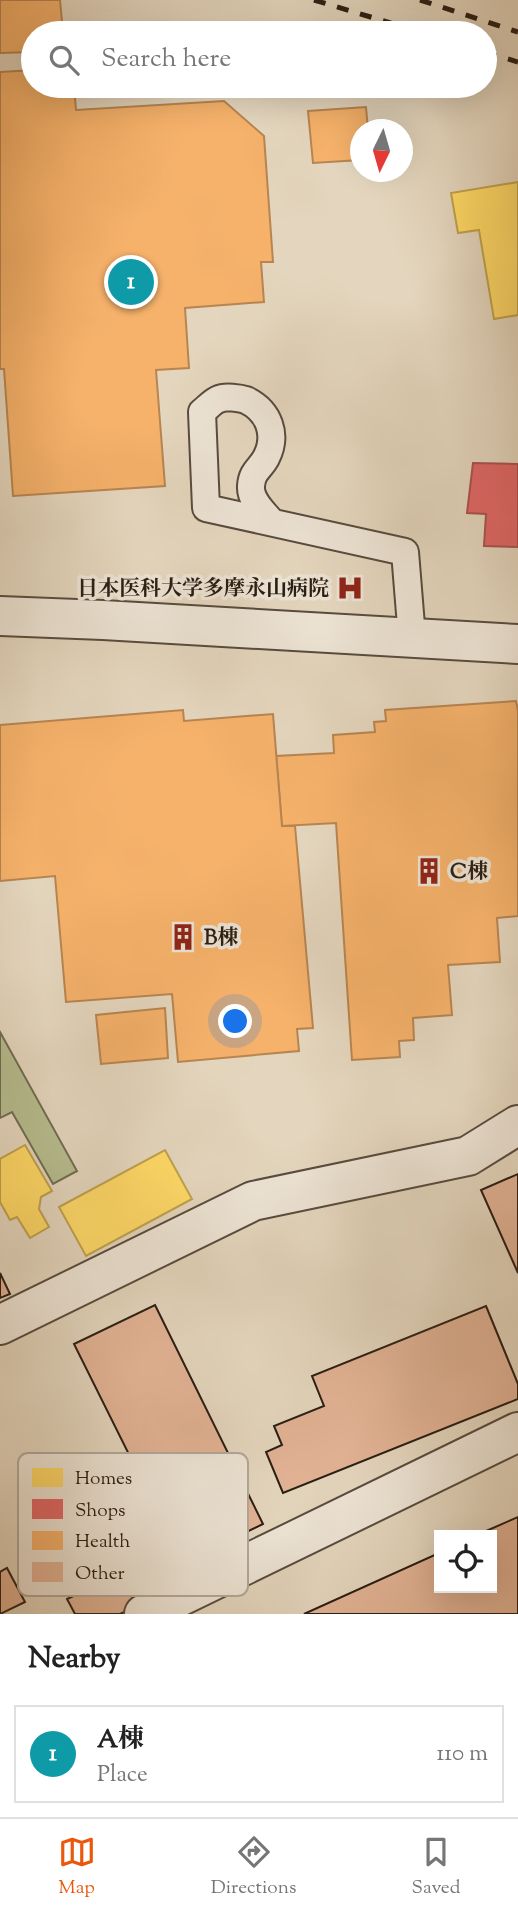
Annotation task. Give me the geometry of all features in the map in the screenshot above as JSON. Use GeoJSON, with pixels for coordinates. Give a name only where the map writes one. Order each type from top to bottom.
{"type":"FeatureCollection","features":[{"type":"Feature","properties":{"kind":"street"},"geometry":{"type":"LineString","coordinates":[[0,616],[518,644]]}},
{"type":"Feature","properties":{"kind":"street"},"geometry":{"type":"LineString","coordinates":[[0,1325],[253,1201],[468,1156],[518,1125]]}},
{"type":"Feature","properties":{"kind":"street"},"geometry":{"type":"LineString","coordinates":[[248,1563],[518,1432]]}},
{"type":"Feature","properties":{"kind":"street"},"geometry":{"type":"LineString","coordinates":[[144,1614],[181,1596]]}},
{"type":"Feature","properties":{"kind":"lane"},"geometry":{"type":"LineString","coordinates":[[272,522],[257,505],[250,488],[254,472],[266,458],[271,439],[270,422],[257,407],[242,398],[219,399],[202,412],[206,508],[405,552],[412,638]]}},
{"type":"Feature","properties":{"kind":"green space"},"geometry":{"type":"Polygon","coordinates":[[[0,1032],[77,1171],[53,1184],[12,1112],[0,1118],[0,1032]]]}},
{"type":"Feature","properties":{"kind":"building: Homes"},"geometry":{"type":"Polygon","coordinates":[[[518,182],[518,315],[494,319],[479,230],[458,233],[451,193],[518,182]]]}},
{"type":"Feature","properties":{"kind":"building: Homes"},"geometry":{"type":"Polygon","coordinates":[[[25,1145],[52,1191],[41,1197],[39,1209],[49,1227],[30,1238],[17,1217],[10,1220],[0,1202],[0,1159],[25,1145]]]}},
{"type":"Feature","properties":{"kind":"building: Homes"},"geometry":{"type":"Polygon","coordinates":[[[165,1150],[192,1199],[86,1256],[59,1207],[165,1150]]]}},
{"type":"Feature","properties":{"kind":"building: Shops"},"geometry":{"type":"Polygon","coordinates":[[[473,463],[518,464],[518,547],[484,546],[486,514],[467,513],[473,463]]]}},
{"type":"Feature","properties":{"kind":"building: Health"},"geometry":{"type":"Polygon","coordinates":[[[0,0],[60,0],[62,21],[21,21],[21,52],[0,53],[0,0]]]}},
{"type":"Feature","properties":{"kind":"building: Health"},"geometry":{"type":"Polygon","coordinates":[[[21,71],[21,98],[75,98],[76,110],[224,101],[264,136],[273,262],[261,262],[264,302],[185,308],[189,368],[156,370],[165,486],[13,496],[4,369],[0,369],[0,72],[21,71]]]}},
{"type":"Feature","properties":{"kind":"building: Health"},"geometry":{"type":"Polygon","coordinates":[[[366,107],[367,119],[350,119],[350,161],[313,163],[308,111],[366,107]]]}},
{"type":"Feature","properties":{"kind":"building: Health","name":"C棟"},"geometry":{"type":"Polygon","coordinates":[[[516,701],[518,916],[497,918],[500,962],[448,965],[452,1015],[413,1018],[414,1040],[399,1041],[400,1057],[352,1060],[336,823],[282,826],[276,756],[334,753],[333,735],[375,732],[374,722],[386,721],[385,710],[516,701]]]}},
{"type":"Feature","properties":{"kind":"building: Health","name":"B棟"},"geometry":{"type":"Polygon","coordinates":[[[183,710],[184,721],[273,714],[282,826],[295,826],[313,1028],[297,1029],[299,1051],[178,1062],[172,994],[66,1002],[55,876],[0,881],[0,725],[183,710]]]}},
{"type":"Feature","properties":{"kind":"building: Health"},"geometry":{"type":"Polygon","coordinates":[[[165,1008],[168,1058],[101,1064],[96,1015],[165,1008]]]}},
{"type":"Feature","properties":{"kind":"building: Other"},"geometry":{"type":"Polygon","coordinates":[[[518,1174],[518,1273],[481,1190],[518,1174]]]}},
{"type":"Feature","properties":{"kind":"building: Other"},"geometry":{"type":"Polygon","coordinates":[[[0,1273],[10,1294],[0,1298],[0,1273]]]}},
{"type":"Feature","properties":{"kind":"building: Other"},"geometry":{"type":"Polygon","coordinates":[[[155,1305],[228,1453],[128,1453],[74,1344],[155,1305]]]}},
{"type":"Feature","properties":{"kind":"building: Other"},"geometry":{"type":"Polygon","coordinates":[[[486,1306],[518,1384],[518,1399],[283,1493],[266,1452],[282,1445],[274,1426],[324,1406],[312,1376],[486,1306]]]}},
{"type":"Feature","properties":{"kind":"building: Other"},"geometry":{"type":"Polygon","coordinates":[[[248,1494],[263,1524],[248,1531],[248,1494]]]}},
{"type":"Feature","properties":{"kind":"building: Other"},"geometry":{"type":"Polygon","coordinates":[[[518,1517],[518,1614],[304,1614],[434,1555],[434,1593],[497,1593],[497,1530],[488,1530],[518,1517]]]}},
{"type":"Feature","properties":{"kind":"building: Other"},"geometry":{"type":"Polygon","coordinates":[[[7,1568],[18,1589],[18,1596],[22,1596],[25,1602],[0,1614],[0,1572],[7,1568]]]}},
{"type":"Feature","properties":{"kind":"building: Other"},"geometry":{"type":"Polygon","coordinates":[[[73,1596],[138,1596],[142,1604],[120,1614],[75,1614],[67,1599],[73,1596]]]}},
{"type":"Feature","properties":{"kind":"railway"},"geometry":{"type":"LineString","coordinates":[[314,0],[384,21]]}},
{"type":"Feature","properties":{"kind":"railway"},"geometry":{"type":"LineString","coordinates":[[420,0],[484,21]]}},
{"type":"Feature","properties":{"kind":"railway"},"geometry":{"type":"LineString","coordinates":[[497,25],[518,32]]}},
{"type":"Feature","properties":{"kind":"railway"},"geometry":{"type":"LineString","coordinates":[[497,56],[518,62]]}},
{"type":"Feature","properties":{"kind":"place","name":"A棟"},"geometry":{"type":"Point","coordinates":[131,282]}},
{"type":"Feature","properties":{"kind":"place","name":"日本医科大学多摩永山病院"},"geometry":{"type":"Point","coordinates":[350,588]}},
{"type":"Feature","properties":{"kind":"place","name":"C棟"},"geometry":{"type":"Point","coordinates":[429,871]}},
{"type":"Feature","properties":{"kind":"place","name":"B棟"},"geometry":{"type":"Point","coordinates":[183,937]}}]}
